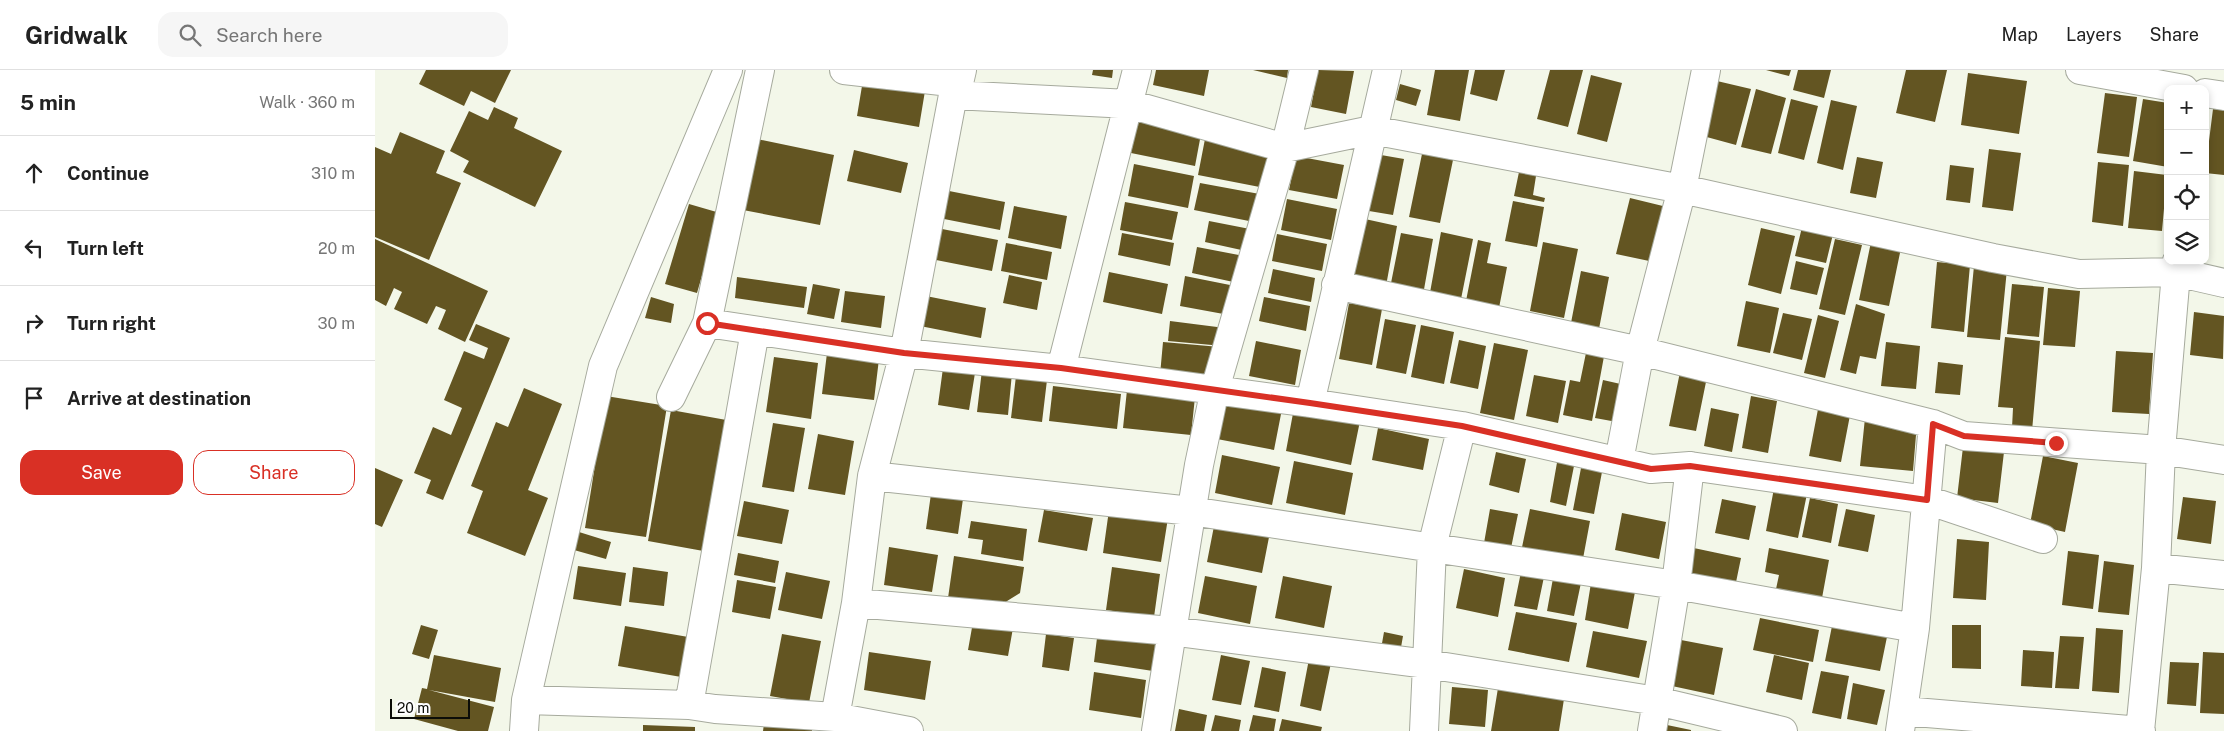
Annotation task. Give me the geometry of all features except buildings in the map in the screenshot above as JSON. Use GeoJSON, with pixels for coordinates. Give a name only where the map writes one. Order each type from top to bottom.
{"type":"FeatureCollection","features":[{"type":"Feature","properties":{"kind":"street"},"geometry":{"type":"LineString","coordinates":[[524,731],[525,700],[603,366],[728,70]]}},
{"type":"Feature","properties":{"kind":"street"},"geometry":{"type":"LineString","coordinates":[[671,397],[707,323],[760,70]]}},
{"type":"Feature","properties":{"kind":"street"},"geometry":{"type":"LineString","coordinates":[[844,70],[1129,104],[1285,148],[1372,130],[1682,189],[1993,258],[2079,274],[2177,266],[2224,283]]}},
{"type":"Feature","properties":{"kind":"street"},"geometry":{"type":"LineString","coordinates":[[1061,368],[1137,70]]}},
{"type":"Feature","properties":{"kind":"street"},"geometry":{"type":"LineString","coordinates":[[1156,731],[1191,511],[1215,389],[1285,148],[1304,70]]}},
{"type":"Feature","properties":{"kind":"street"},"geometry":{"type":"LineString","coordinates":[[1310,403],[1387,70]]}},
{"type":"Feature","properties":{"kind":"street"},"geometry":{"type":"LineString","coordinates":[[1619,460],[1640,351],[1682,189],[1706,70]]}},
{"type":"Feature","properties":{"kind":"street"},"geometry":{"type":"LineString","coordinates":[[2080,70],[2180,82]]}},
{"type":"Feature","properties":{"kind":"street"},"geometry":{"type":"LineString","coordinates":[[835,717],[856,603],[873,476],[904,353],[958,83]]}},
{"type":"Feature","properties":{"kind":"street"},"geometry":{"type":"LineString","coordinates":[[2209,94],[2224,96]]}},
{"type":"Feature","properties":{"kind":"street"},"geometry":{"type":"LineString","coordinates":[[1933,424],[1915,628],[1901,721],[2140,731],[2156,568],[2161,450],[2177,266]]}},
{"type":"Feature","properties":{"kind":"street"},"geometry":{"type":"LineString","coordinates":[[1337,285],[1640,351],[1933,424],[1964,436],[2161,450],[2224,460]]}},
{"type":"Feature","properties":{"kind":"street"},"geometry":{"type":"LineString","coordinates":[[707,323],[904,353],[1061,368],[1215,389],[1462,426],[1619,460],[1651,469],[1690,466],[1927,500],[2043,539]]}},
{"type":"Feature","properties":{"kind":"street"},"geometry":{"type":"LineString","coordinates":[[706,715],[755,331]]}},
{"type":"Feature","properties":{"kind":"street"},"geometry":{"type":"LineString","coordinates":[[1424,731],[1432,547],[1462,426]]}},
{"type":"Feature","properties":{"kind":"street"},"geometry":{"type":"LineString","coordinates":[[1653,731],[1675,585],[1690,466]]}},
{"type":"Feature","properties":{"kind":"street"},"geometry":{"type":"LineString","coordinates":[[873,476],[1191,511],[1675,585],[1915,628]]}},
{"type":"Feature","properties":{"kind":"street"},"geometry":{"type":"LineString","coordinates":[[2156,568],[2224,575]]}},
{"type":"Feature","properties":{"kind":"street"},"geometry":{"type":"LineString","coordinates":[[856,603],[1171,631],[1427,664],[1657,701],[1783,731]]}},
{"type":"Feature","properties":{"kind":"street"},"geometry":{"type":"LineString","coordinates":[[525,700],[706,715],[835,717],[909,731]]}},
{"type":"Feature","properties":{"kind":"route"},"geometry":{"type":"LineString","coordinates":[[707,323],[904,353],[1061,368],[1215,389],[1462,426],[1619,460],[1651,469],[1690,466],[1927,500],[1933,424],[1964,436],[2056,443]]}}]}
